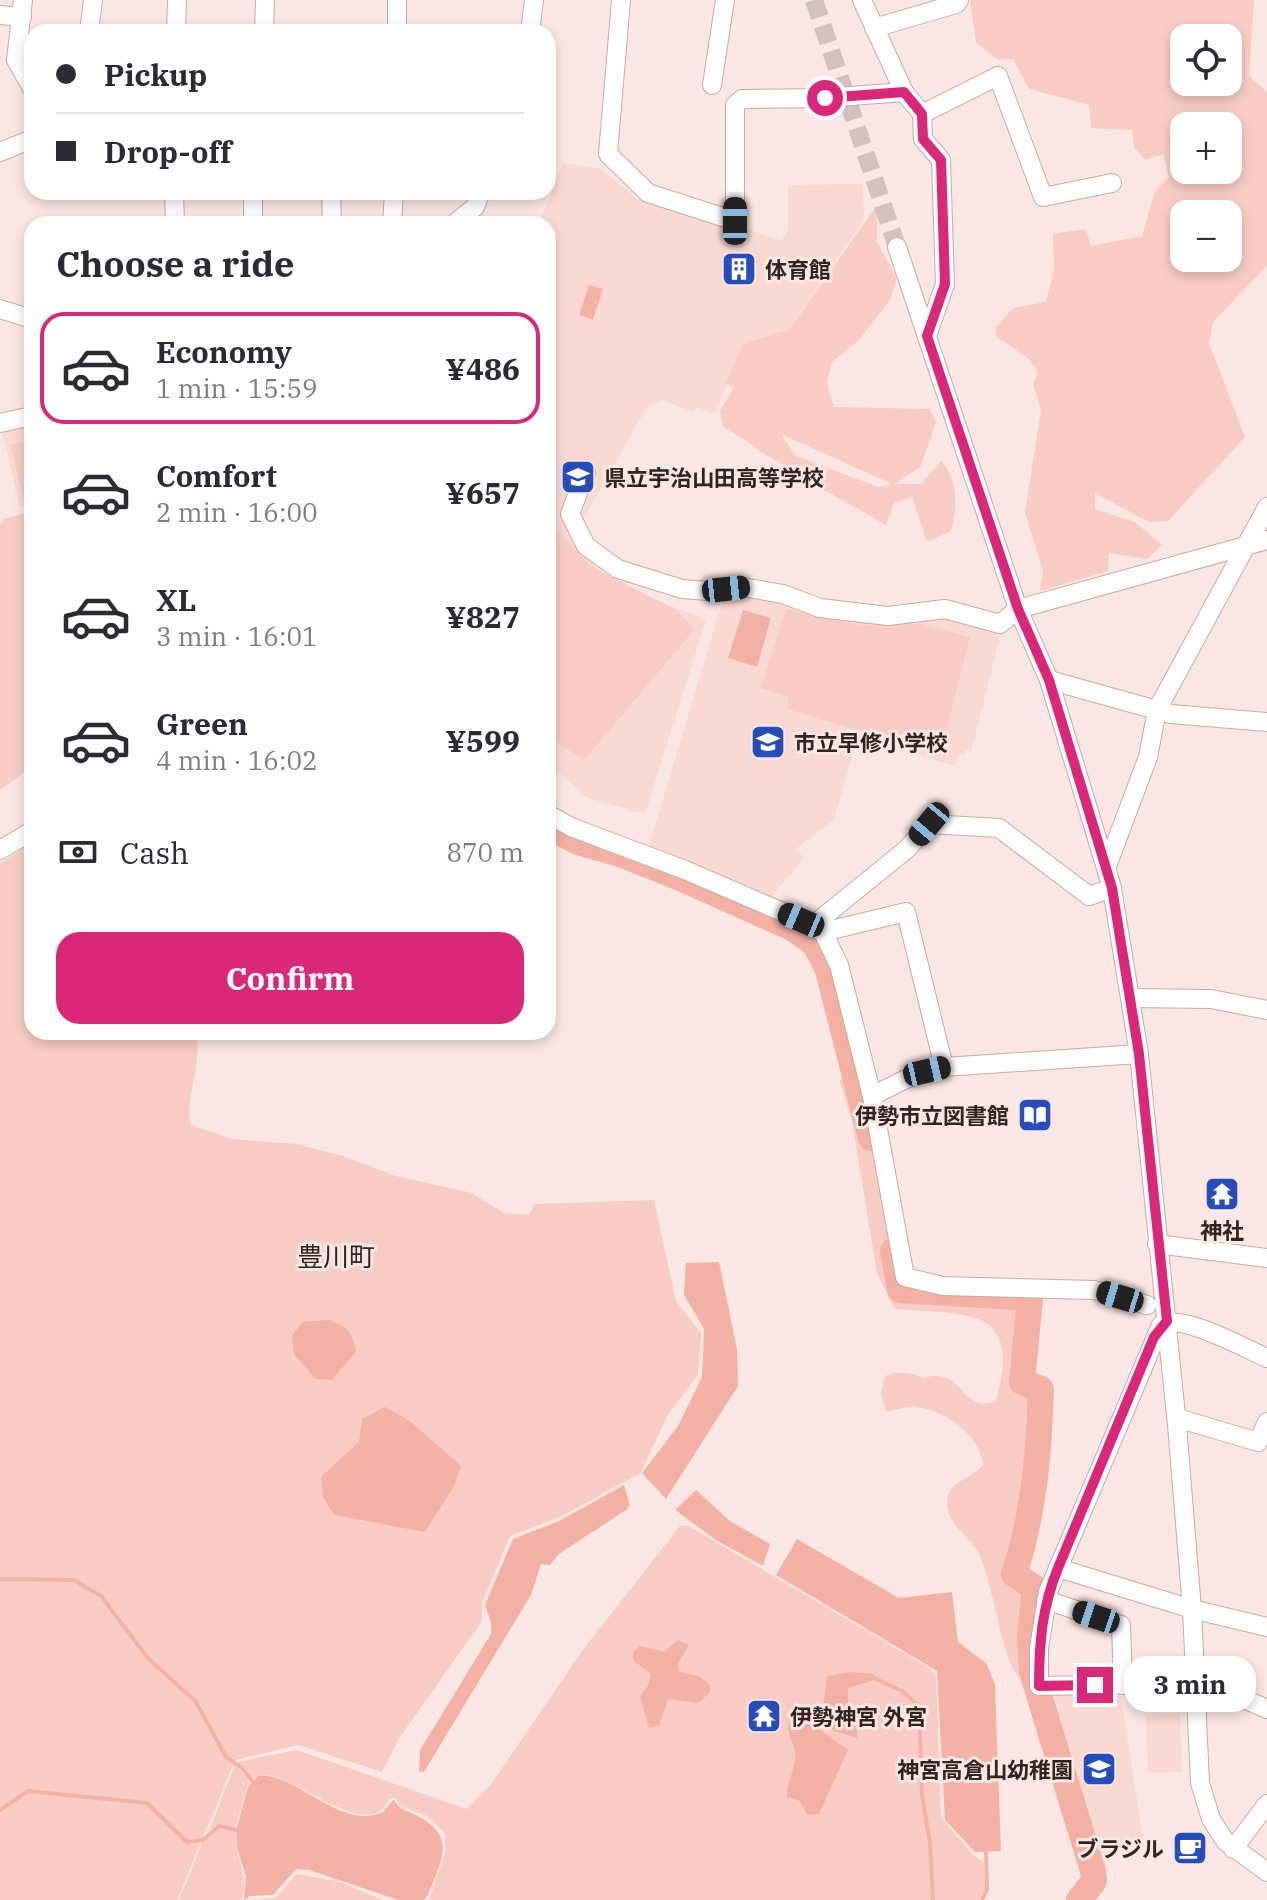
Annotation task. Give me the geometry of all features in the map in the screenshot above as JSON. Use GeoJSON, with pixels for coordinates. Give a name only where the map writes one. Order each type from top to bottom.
{"type":"FeatureCollection","features":[{"type":"Feature","properties":{"kind":"street"},"geometry":{"type":"LineString","coordinates":[[90,24],[93,0]]}},
{"type":"Feature","properties":{"kind":"street"},"geometry":{"type":"LineString","coordinates":[[176,24],[177,0]]}},
{"type":"Feature","properties":{"kind":"street"},"geometry":{"type":"LineString","coordinates":[[264,24],[265,0]]}},
{"type":"Feature","properties":{"kind":"street"},"geometry":{"type":"LineString","coordinates":[[397,0],[397,24]]}},
{"type":"Feature","properties":{"kind":"street"},"geometry":{"type":"LineString","coordinates":[[531,24],[534,0]]}},
{"type":"Feature","properties":{"kind":"street"},"geometry":{"type":"LineString","coordinates":[[621,0],[608,154],[648,193],[735,221],[735,105],[742,99],[825,98],[904,92]]}},
{"type":"Feature","properties":{"kind":"street"},"geometry":{"type":"LineString","coordinates":[[712,85],[725,0]]}},
{"type":"Feature","properties":{"kind":"street"},"geometry":{"type":"LineString","coordinates":[[862,0],[904,92],[922,114],[923,139],[941,160],[945,284],[927,336]]}},
{"type":"Feature","properties":{"kind":"street"},"geometry":{"type":"LineString","coordinates":[[874,28],[959,0]]}},
{"type":"Feature","properties":{"kind":"street"},"geometry":{"type":"LineString","coordinates":[[0,15],[23,8]]}},
{"type":"Feature","properties":{"kind":"street"},"geometry":{"type":"LineString","coordinates":[[23,8],[8,62],[24,79]]}},
{"type":"Feature","properties":{"kind":"street"},"geometry":{"type":"LineString","coordinates":[[922,114],[998,76],[1043,197],[1112,183]]}},
{"type":"Feature","properties":{"kind":"street"},"geometry":{"type":"LineString","coordinates":[[0,152],[24,142]]}},
{"type":"Feature","properties":{"kind":"street"},"geometry":{"type":"LineString","coordinates":[[464,216],[475,207],[478,200]]}},
{"type":"Feature","properties":{"kind":"street"},"geometry":{"type":"LineString","coordinates":[[897,247],[1018,609],[1049,680],[1107,866],[1132,998],[1177,1418],[1192,1609],[1200,1783],[1211,1819],[1233,1849],[1267,1872]]}},
{"type":"Feature","properties":{"kind":"street"},"geometry":{"type":"LineString","coordinates":[[0,309],[24,316]]}},
{"type":"Feature","properties":{"kind":"street"},"geometry":{"type":"LineString","coordinates":[[0,423],[24,418]]}},
{"type":"Feature","properties":{"kind":"street"},"geometry":{"type":"LineString","coordinates":[[586,472],[570,514],[586,546],[618,569],[682,589],[708,591],[743,587],[783,594],[820,608],[888,616],[945,609],[1000,624],[1018,609],[1267,540]]}},
{"type":"Feature","properties":{"kind":"street"},"geometry":{"type":"LineString","coordinates":[[1107,866],[1148,757],[1157,710],[1267,507]]}},
{"type":"Feature","properties":{"kind":"street"},"geometry":{"type":"LineString","coordinates":[[1049,680],[1157,710],[1267,722]]}},
{"type":"Feature","properties":{"kind":"street"},"geometry":{"type":"LineString","coordinates":[[556,819],[685,870],[817,929],[839,965],[872,1096],[905,1277],[943,1286],[1094,1290],[1147,1305]]}},
{"type":"Feature","properties":{"kind":"street"},"geometry":{"type":"LineString","coordinates":[[817,929],[907,849],[929,824],[999,828],[1089,896],[1112,888]]}},
{"type":"Feature","properties":{"kind":"street"},"geometry":{"type":"LineString","coordinates":[[0,850],[24,836]]}},
{"type":"Feature","properties":{"kind":"street"},"geometry":{"type":"LineString","coordinates":[[817,929],[906,912],[944,1067]]}},
{"type":"Feature","properties":{"kind":"street"},"geometry":{"type":"LineString","coordinates":[[1132,998],[1211,999],[1267,1010]]}},
{"type":"Feature","properties":{"kind":"street"},"geometry":{"type":"LineString","coordinates":[[872,1096],[906,1079],[944,1067],[1139,1054]]}},
{"type":"Feature","properties":{"kind":"street"},"geometry":{"type":"LineString","coordinates":[[1157,1244],[1267,1258]]}},
{"type":"Feature","properties":{"kind":"street"},"geometry":{"type":"LineString","coordinates":[[1167,1321],[1186,1323],[1267,1358]]}},
{"type":"Feature","properties":{"kind":"street"},"geometry":{"type":"LineString","coordinates":[[1167,1321],[1154,1337],[1046,1600],[1039,1648],[1039,1686],[1195,1683],[1267,1709]]}},
{"type":"Feature","properties":{"kind":"street"},"geometry":{"type":"LineString","coordinates":[[1177,1418],[1258,1442],[1267,1422]]}},
{"type":"Feature","properties":{"kind":"street"},"geometry":{"type":"LineString","coordinates":[[1058,1568],[1192,1609],[1267,1627]]}},
{"type":"Feature","properties":{"kind":"street"},"geometry":{"type":"LineString","coordinates":[[1046,1600],[1121,1625],[1123,1685]]}},
{"type":"Feature","properties":{"kind":"street"},"geometry":{"type":"LineString","coordinates":[[1233,1849],[1267,1804]]}},
{"type":"Feature","properties":{"kind":"shaded area"},"geometry":{"type":"Polygon","coordinates":[[[970,0],[1254,0],[1249,76],[1267,92],[1267,266],[1213,322],[1209,343],[1245,437],[1168,521],[1149,522],[1095,493],[1095,509],[1135,522],[1162,545],[1147,559],[1109,553],[1108,571],[1040,591],[1043,571],[1025,513],[1041,410],[1033,384],[1038,372],[1029,359],[996,336],[995,328],[1013,308],[1046,302],[1054,270],[1053,234],[1086,229],[1091,246],[1142,236],[1155,191],[1169,177],[1163,154],[1146,160],[1134,148],[1132,130],[1091,128],[1089,105],[1029,89],[1013,59],[998,60],[976,42],[970,0]]]}},
{"type":"Feature","properties":{"kind":"shaded area","name":"県立宇治山田高等学校"},"geometry":{"type":"Polygon","coordinates":[[[563,163],[601,169],[638,199],[673,204],[782,241],[788,228],[788,185],[863,184],[864,219],[790,329],[742,344],[715,414],[697,407],[694,412],[662,400],[647,407],[572,539],[610,582],[706,620],[645,814],[588,798],[556,770],[556,216],[542,216],[548,200],[556,200],[556,181],[563,163]]]}},
{"type":"Feature","properties":{"kind":"shaded area"},"geometry":{"type":"Polygon","coordinates":[[[877,205],[877,242],[897,278],[890,300],[859,340],[832,362],[827,383],[834,407],[930,409],[936,422],[921,466],[895,484],[921,484],[941,461],[951,476],[955,494],[951,531],[927,542],[912,497],[894,503],[886,525],[828,492],[787,476],[787,466],[723,427],[720,411],[734,387],[726,384],[742,344],[790,329],[877,205]],[[783,435],[796,456],[878,487],[892,484],[783,435]]]}},
{"type":"Feature","properties":{"kind":"shaded area"},"geometry":{"type":"Polygon","coordinates":[[[589,285],[603,289],[593,320],[579,315],[589,285]]]}},
{"type":"Feature","properties":{"kind":"shaded area"},"geometry":{"type":"Polygon","coordinates":[[[24,424],[24,506],[20,507],[1,428],[24,424]]]}},
{"type":"Feature","properties":{"kind":"shaded area"},"geometry":{"type":"Polygon","coordinates":[[[24,442],[24,500],[10,444],[24,442]]]}},
{"type":"Feature","properties":{"kind":"shaded area"},"geometry":{"type":"Polygon","coordinates":[[[24,513],[24,773],[0,790],[0,525],[4,519],[24,513]]]}},
{"type":"Feature","properties":{"kind":"shaded area"},"geometry":{"type":"Polygon","coordinates":[[[556,533],[561,533],[589,565],[678,611],[694,630],[584,760],[556,741],[556,533]]]}},
{"type":"Feature","properties":{"kind":"shaded area","name":"市立早修小学校"},"geometry":{"type":"Polygon","coordinates":[[[735,593],[940,616],[998,634],[999,640],[971,752],[966,750],[964,755],[960,753],[954,766],[858,735],[834,820],[796,849],[804,858],[769,899],[648,849],[724,596],[735,593]]]}},
{"type":"Feature","properties":{"kind":"shaded area"},"geometry":{"type":"Polygon","coordinates":[[[786,609],[859,625],[920,624],[970,637],[940,755],[787,709],[789,697],[761,688],[786,609]]]}},
{"type":"Feature","properties":{"kind":"shaded area"},"geometry":{"type":"Polygon","coordinates":[[[743,610],[771,618],[757,667],[728,658],[743,610]]]}},
{"type":"Feature","properties":{"kind":"shaded area"},"geometry":{"type":"Polygon","coordinates":[[[24,848],[24,1040],[197,1040],[189,1115],[191,1125],[232,1139],[296,1144],[343,1156],[396,1176],[472,1193],[504,1213],[529,1215],[535,1204],[654,1200],[676,1301],[701,1333],[698,1375],[667,1416],[641,1473],[560,1517],[510,1536],[482,1603],[482,1621],[400,1737],[382,1772],[298,1745],[235,1760],[177,1900],[0,1900],[0,864],[24,848]]]}},
{"type":"Feature","properties":{"kind":"shaded area"},"geometry":{"type":"Polygon","coordinates":[[[843,1064],[853,1080],[870,1136],[898,1292],[1026,1300],[1019,1384],[1038,1391],[1027,1506],[1010,1575],[1031,1591],[1024,1677],[1018,1676],[1012,1667],[979,1554],[953,1521],[947,1505],[954,1486],[983,1465],[976,1444],[960,1426],[928,1409],[913,1407],[886,1411],[881,1393],[885,1376],[904,1373],[947,1379],[975,1402],[984,1404],[996,1401],[1002,1370],[1002,1347],[995,1331],[983,1321],[945,1312],[895,1309],[877,1273],[852,1121],[840,1083],[843,1064]]]}},
{"type":"Feature","properties":{"kind":"shaded area"},"geometry":{"type":"Polygon","coordinates":[[[719,1262],[737,1349],[738,1386],[666,1499],[642,1473],[678,1426],[702,1377],[704,1329],[684,1295],[686,1263],[719,1262]]]}},
{"type":"Feature","properties":{"kind":"shaded area"},"geometry":{"type":"Polygon","coordinates":[[[329,1320],[348,1331],[356,1352],[332,1380],[315,1379],[294,1354],[292,1336],[302,1322],[329,1320]]]}},
{"type":"Feature","properties":{"kind":"shaded area"},"geometry":{"type":"Polygon","coordinates":[[[385,1407],[410,1421],[461,1466],[454,1486],[425,1532],[334,1515],[323,1497],[321,1477],[359,1442],[362,1419],[385,1407]]]}},
{"type":"Feature","properties":{"kind":"shaded area"},"geometry":{"type":"Polygon","coordinates":[[[624,1485],[630,1505],[626,1510],[559,1554],[550,1565],[541,1564],[531,1595],[424,1772],[419,1771],[420,1750],[491,1634],[491,1622],[485,1605],[513,1539],[559,1521],[624,1485]]]}},
{"type":"Feature","properties":{"kind":"shaded area"},"geometry":{"type":"Polygon","coordinates":[[[696,1490],[730,1521],[770,1544],[763,1566],[716,1540],[675,1510],[696,1490]]]}},
{"type":"Feature","properties":{"kind":"shaded area","name":"伊勢神宮 外宮"},"geometry":{"type":"Polygon","coordinates":[[[680,1526],[689,1526],[931,1669],[936,1677],[941,1817],[973,1855],[984,1862],[985,1889],[979,1900],[429,1900],[445,1853],[445,1833],[427,1816],[399,1805],[396,1798],[389,1798],[378,1812],[363,1815],[344,1810],[283,1780],[265,1775],[252,1779],[237,1762],[297,1750],[467,1809],[492,1783],[582,1651],[680,1526]]]}},
{"type":"Feature","properties":{"kind":"shaded area"},"geometry":{"type":"Polygon","coordinates":[[[797,1539],[899,1598],[952,1592],[958,1642],[987,1664],[995,1685],[1001,1851],[975,1852],[945,1820],[937,1671],[776,1575],[797,1539]]]}},
{"type":"Feature","properties":{"kind":"shaded area"},"geometry":{"type":"Polygon","coordinates":[[[678,1640],[689,1645],[678,1663],[679,1672],[699,1676],[710,1685],[710,1692],[698,1703],[668,1699],[659,1726],[649,1728],[640,1696],[648,1686],[651,1674],[633,1660],[633,1652],[640,1646],[664,1652],[678,1640]]]}},
{"type":"Feature","properties":{"kind":"shaded area"},"geometry":{"type":"Polygon","coordinates":[[[849,1672],[874,1674],[874,1680],[848,1688],[848,1717],[857,1730],[857,1738],[834,1731],[822,1718],[827,1676],[849,1672]]]}},
{"type":"Feature","properties":{"kind":"shaded area","name":"神宮高倉山幼稚園"},"geometry":{"type":"Polygon","coordinates":[[[1120,1692],[1144,1844],[1094,1861],[1043,1695],[1120,1692]]]}},
{"type":"Feature","properties":{"kind":"shaded area"},"geometry":{"type":"Polygon","coordinates":[[[1180,1713],[1182,1772],[1148,1773],[1146,1715],[1180,1713]]]}},
{"type":"Feature","properties":{"kind":"shaded area"},"geometry":{"type":"Polygon","coordinates":[[[793,1716],[801,1716],[848,1750],[819,1814],[807,1815],[800,1801],[787,1797],[795,1758],[788,1729],[793,1716]]]}},
{"type":"Feature","properties":{"kind":"shaded area"},"geometry":{"type":"Polygon","coordinates":[[[235,1764],[249,1781],[235,1828],[218,1824],[209,1831],[235,1764]]]}},
{"type":"Feature","properties":{"kind":"shaded area"},"geometry":{"type":"Polygon","coordinates":[[[258,1776],[288,1782],[351,1814],[367,1816],[383,1812],[394,1799],[402,1809],[428,1822],[437,1831],[443,1849],[428,1895],[424,1900],[398,1900],[309,1870],[296,1869],[273,1895],[250,1896],[244,1900],[246,1876],[237,1848],[236,1830],[248,1787],[258,1776]]]}},
{"type":"Feature","properties":{"kind":"shaded area"},"geometry":{"type":"Polygon","coordinates":[[[219,1828],[235,1832],[244,1883],[242,1900],[179,1900],[202,1843],[219,1828]]]}},
{"type":"Feature","properties":{"kind":"shaded area"},"geometry":{"type":"Polygon","coordinates":[[[297,1874],[340,1882],[383,1900],[251,1900],[275,1898],[297,1874]]]}},
{"type":"Feature","properties":{"kind":"waterway"},"geometry":{"type":"LineString","coordinates":[[556,830],[578,842],[620,854],[680,878],[792,928],[814,943],[827,967],[871,1138]]}},
{"type":"Feature","properties":{"kind":"waterway"},"geometry":{"type":"LineString","coordinates":[[893,1251],[900,1290],[1030,1298],[1022,1382],[1041,1389],[1039,1436],[1031,1506],[1014,1574],[1035,1588],[1030,1635],[1032,1672],[1093,1871],[1094,1881],[1079,1900]]}},
{"type":"Feature","properties":{"kind":"waterway"},"geometry":{"type":"LineString","coordinates":[[0,1579],[74,1580],[101,1596],[147,1657],[196,1702],[226,1757],[242,1768],[252,1781]]}},
{"type":"Feature","properties":{"kind":"waterway"},"geometry":{"type":"LineString","coordinates":[[874,1678],[902,1691],[919,1706],[922,1795],[930,1844],[933,1900]]}},
{"type":"Feature","properties":{"kind":"waterway"},"geometry":{"type":"LineString","coordinates":[[0,1810],[28,1791],[147,1803],[187,1842],[203,1840],[219,1826],[236,1830]]}},
{"type":"Feature","properties":{"kind":"waterway"},"geometry":{"type":"LineString","coordinates":[[982,1900],[987,1889],[986,1852]]}},
{"type":"Feature","properties":{"kind":"tunnel"},"geometry":{"type":"LineString","coordinates":[[814,0],[897,247]]}},
{"type":"Feature","properties":{"kind":"place","name":"体育館"},"geometry":{"type":"Point","coordinates":[739,269]}},
{"type":"Feature","properties":{"kind":"place","name":"県立宇治山田高等学校"},"geometry":{"type":"Point","coordinates":[578,477]}},
{"type":"Feature","properties":{"kind":"place","name":"市立早修小学校"},"geometry":{"type":"Point","coordinates":[768,742]}},
{"type":"Feature","properties":{"kind":"place","name":"伊勢市立図書館"},"geometry":{"type":"Point","coordinates":[1035,1115]}},
{"type":"Feature","properties":{"kind":"place","name":"神社"},"geometry":{"type":"Point","coordinates":[1222,1194]}},
{"type":"Feature","properties":{"kind":"place","name":"伊勢神宮 外宮"},"geometry":{"type":"Point","coordinates":[764,1716]}},
{"type":"Feature","properties":{"kind":"place","name":"神宮高倉山幼稚園"},"geometry":{"type":"Point","coordinates":[1099,1769]}},
{"type":"Feature","properties":{"kind":"place","name":"ブラジル"},"geometry":{"type":"Point","coordinates":[1190,1848]}},
{"type":"Feature","properties":{"kind":"district","name":"豊川町"},"geometry":{"type":"Point","coordinates":[336,1256]}},
{"type":"Feature","properties":{"kind":"route"},"geometry":{"type":"LineString","coordinates":[[825,98],[904,92],[922,114],[923,139],[941,160],[945,284],[927,336],[1030,644],[1049,680],[1095,822],[1112,888],[1130,988],[1167,1321],[1154,1337],[1048,1592],[1039,1648],[1039,1686],[1095,1685]]}}]}
